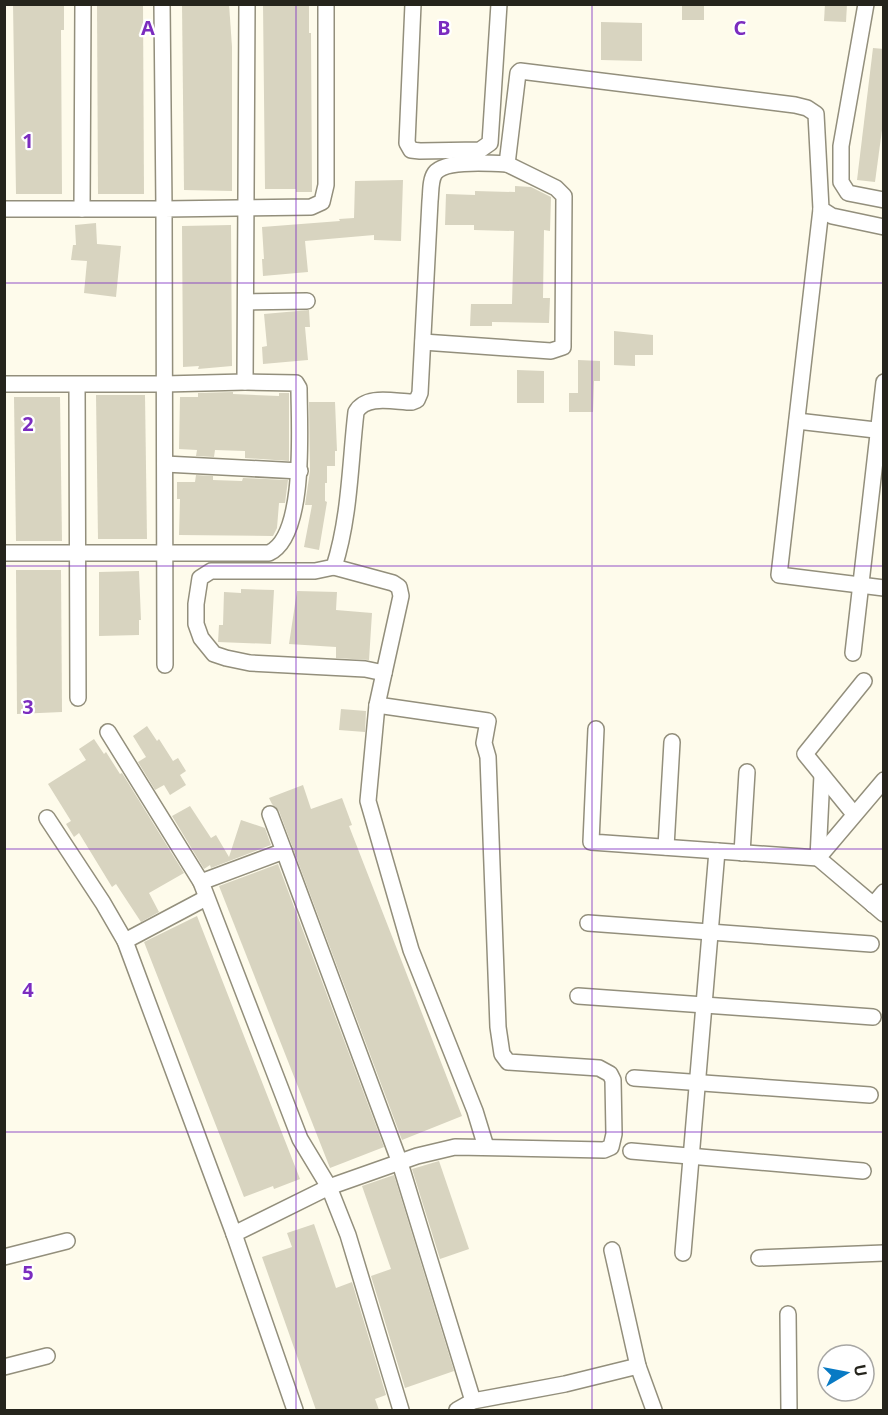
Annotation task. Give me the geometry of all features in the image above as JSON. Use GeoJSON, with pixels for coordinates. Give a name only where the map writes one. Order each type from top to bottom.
{"type":"FeatureCollection","features":[{"type":"Feature","properties":{"kind":"street"},"geometry":{"type":"LineString","coordinates":[[82,209],[83,4]]}},
{"type":"Feature","properties":{"kind":"street"},"geometry":{"type":"LineString","coordinates":[[162,4],[165,664]]}},
{"type":"Feature","properties":{"kind":"street"},"geometry":{"type":"LineString","coordinates":[[245,382],[247,4]]}},
{"type":"Feature","properties":{"kind":"street"},"geometry":{"type":"LineString","coordinates":[[4,209],[246,209],[311,207],[320,204],[326,185],[326,4]]}},
{"type":"Feature","properties":{"kind":"street"},"geometry":{"type":"LineString","coordinates":[[413,4],[406,143],[411,150],[420,151],[480,150],[490,143],[499,4]]}},
{"type":"Feature","properties":{"kind":"street"},"geometry":{"type":"LineString","coordinates":[[866,4],[841,146],[841,182],[848,193],[884,200]]}},
{"type":"Feature","properties":{"kind":"street"},"geometry":{"type":"LineString","coordinates":[[507,164],[520,71],[795,105],[807,108],[816,114],[821,209],[780,575],[884,588]]}},
{"type":"Feature","properties":{"kind":"street"},"geometry":{"type":"LineString","coordinates":[[334,567],[345,518],[356,411],[360,405],[368,401],[412,402],[417,400],[420,393],[430,201],[434,175],[443,166],[507,164],[556,188],[564,196],[563,347],[551,351],[423,342]]}},
{"type":"Feature","properties":{"kind":"street"},"geometry":{"type":"LineString","coordinates":[[821,209],[832,216],[884,226]]}},
{"type":"Feature","properties":{"kind":"street"},"geometry":{"type":"LineString","coordinates":[[246,302],[307,301]]}},
{"type":"Feature","properties":{"kind":"street"},"geometry":{"type":"LineString","coordinates":[[853,652],[881,431],[884,382]]}},
{"type":"Feature","properties":{"kind":"street"},"geometry":{"type":"LineString","coordinates":[[4,384],[296,383],[299,388],[300,471],[294,511],[280,545],[269,553],[4,553]]}},
{"type":"Feature","properties":{"kind":"street"},"geometry":{"type":"LineString","coordinates":[[78,385],[78,698]]}},
{"type":"Feature","properties":{"kind":"street"},"geometry":{"type":"LineString","coordinates":[[797,422],[881,431]]}},
{"type":"Feature","properties":{"kind":"street"},"geometry":{"type":"LineString","coordinates":[[165,464],[300,471]]}},
{"type":"Feature","properties":{"kind":"street"},"geometry":{"type":"LineString","coordinates":[[384,673],[365,669],[250,663],[214,654],[201,638],[196,624],[200,578],[207,573],[315,572],[334,567],[393,583],[399,587],[401,596],[377,705],[368,801],[411,950],[475,1112],[486,1147]]}},
{"type":"Feature","properties":{"kind":"street"},"geometry":{"type":"LineString","coordinates":[[854,814],[805,754],[864,681]]}},
{"type":"Feature","properties":{"kind":"street"},"geometry":{"type":"LineString","coordinates":[[234,1234],[329,1187],[417,1156],[454,1147],[604,1150],[611,1147],[614,1134],[613,1080],[610,1074],[599,1068],[508,1062],[502,1054],[498,1027],[488,757],[484,743],[488,721],[377,705]]}},
{"type":"Feature","properties":{"kind":"street"},"geometry":{"type":"LineString","coordinates":[[596,729],[591,842],[818,858],[878,910],[884,892]]}},
{"type":"Feature","properties":{"kind":"street"},"geometry":{"type":"LineString","coordinates":[[108,732],[201,882],[300,1139],[329,1187],[348,1235],[401,1410]]}},
{"type":"Feature","properties":{"kind":"street"},"geometry":{"type":"LineString","coordinates":[[666,847],[672,742]]}},
{"type":"Feature","properties":{"kind":"street"},"geometry":{"type":"LineString","coordinates":[[742,853],[747,772]]}},
{"type":"Feature","properties":{"kind":"street"},"geometry":{"type":"LineString","coordinates":[[818,858],[822,775]]}},
{"type":"Feature","properties":{"kind":"street"},"geometry":{"type":"LineString","coordinates":[[818,858],[884,780]]}},
{"type":"Feature","properties":{"kind":"street"},"geometry":{"type":"LineString","coordinates":[[270,814],[400,1163],[473,1401]]}},
{"type":"Feature","properties":{"kind":"street"},"geometry":{"type":"LineString","coordinates":[[47,818],[125,941],[234,1234],[295,1410]]}},
{"type":"Feature","properties":{"kind":"street"},"geometry":{"type":"LineString","coordinates":[[201,882],[284,851]]}},
{"type":"Feature","properties":{"kind":"street"},"geometry":{"type":"LineString","coordinates":[[683,1253],[717,851]]}},
{"type":"Feature","properties":{"kind":"street"},"geometry":{"type":"LineString","coordinates":[[125,941],[206,898]]}},
{"type":"Feature","properties":{"kind":"street"},"geometry":{"type":"LineString","coordinates":[[588,923],[871,944]]}},
{"type":"Feature","properties":{"kind":"street"},"geometry":{"type":"LineString","coordinates":[[578,996],[873,1017]]}},
{"type":"Feature","properties":{"kind":"street"},"geometry":{"type":"LineString","coordinates":[[634,1078],[870,1095]]}},
{"type":"Feature","properties":{"kind":"street"},"geometry":{"type":"LineString","coordinates":[[631,1151],[863,1171]]}},
{"type":"Feature","properties":{"kind":"street"},"geometry":{"type":"LineString","coordinates":[[4,1257],[68,1241]]}},
{"type":"Feature","properties":{"kind":"street"},"geometry":{"type":"LineString","coordinates":[[612,1250],[638,1366],[654,1410]]}},
{"type":"Feature","properties":{"kind":"street"},"geometry":{"type":"LineString","coordinates":[[759,1258],[884,1253]]}},
{"type":"Feature","properties":{"kind":"street"},"geometry":{"type":"LineString","coordinates":[[788,1314],[789,1410]]}},
{"type":"Feature","properties":{"kind":"street"},"geometry":{"type":"LineString","coordinates":[[4,1367],[47,1356]]}},
{"type":"Feature","properties":{"kind":"street"},"geometry":{"type":"LineString","coordinates":[[457,1410],[473,1401],[565,1384],[638,1366]]}},
{"type":"Feature","properties":{"kind":"building"},"geometry":{"type":"Polygon","coordinates":[[[13,4],[64,4],[64,30],[61,30],[62,194],[16,194],[13,4]]]}},
{"type":"Feature","properties":{"kind":"building"},"geometry":{"type":"Polygon","coordinates":[[[97,4],[143,4],[144,194],[98,194],[97,4]]]}},
{"type":"Feature","properties":{"kind":"building"},"geometry":{"type":"Polygon","coordinates":[[[182,4],[229,4],[232,47],[232,191],[184,190],[182,4]]]}},
{"type":"Feature","properties":{"kind":"building"},"geometry":{"type":"Polygon","coordinates":[[[263,4],[309,4],[312,192],[296,192],[296,189],[265,189],[263,4]]]}},
{"type":"Feature","properties":{"kind":"building"},"geometry":{"type":"Polygon","coordinates":[[[682,4],[704,4],[704,20],[682,20],[682,4]]]}},
{"type":"Feature","properties":{"kind":"building"},"geometry":{"type":"Polygon","coordinates":[[[825,4],[847,4],[846,22],[824,21],[825,4]]]}},
{"type":"Feature","properties":{"kind":"building"},"geometry":{"type":"Polygon","coordinates":[[[601,22],[642,23],[642,61],[601,60],[601,22]]]}},
{"type":"Feature","properties":{"kind":"building"},"geometry":{"type":"Polygon","coordinates":[[[873,48],[884,49],[884,115],[875,182],[857,180],[873,48]]]}},
{"type":"Feature","properties":{"kind":"building"},"geometry":{"type":"Polygon","coordinates":[[[403,180],[401,241],[374,240],[374,235],[305,241],[308,272],[263,276],[262,227],[354,218],[355,181],[403,180]]]}},
{"type":"Feature","properties":{"kind":"building"},"geometry":{"type":"Polygon","coordinates":[[[515,186],[531,187],[551,197],[550,231],[544,230],[543,298],[550,298],[549,323],[492,322],[492,326],[470,326],[471,304],[512,304],[514,231],[474,230],[474,225],[445,225],[446,194],[475,195],[475,191],[515,192],[515,186]]]}},
{"type":"Feature","properties":{"kind":"building"},"geometry":{"type":"Polygon","coordinates":[[[96,223],[97,244],[121,246],[116,297],[84,293],[87,261],[71,260],[73,245],[76,245],[75,225],[96,223]]]}},
{"type":"Feature","properties":{"kind":"building"},"geometry":{"type":"Polygon","coordinates":[[[231,225],[232,366],[198,369],[199,366],[183,367],[182,226],[231,225]]]}},
{"type":"Feature","properties":{"kind":"building"},"geometry":{"type":"Polygon","coordinates":[[[309,310],[310,327],[305,327],[308,360],[263,364],[262,347],[267,346],[264,314],[309,310]]]}},
{"type":"Feature","properties":{"kind":"building"},"geometry":{"type":"Polygon","coordinates":[[[614,331],[653,335],[653,355],[635,355],[635,366],[614,365],[614,331]]]}},
{"type":"Feature","properties":{"kind":"building"},"geometry":{"type":"Polygon","coordinates":[[[578,360],[600,361],[600,381],[594,381],[593,412],[569,412],[569,393],[578,393],[578,360]]]}},
{"type":"Feature","properties":{"kind":"building"},"geometry":{"type":"Polygon","coordinates":[[[517,370],[544,371],[544,403],[517,403],[517,370]]]}},
{"type":"Feature","properties":{"kind":"building"},"geometry":{"type":"Polygon","coordinates":[[[233,392],[233,394],[279,396],[279,393],[289,393],[289,461],[245,458],[245,451],[215,450],[214,457],[196,456],[197,450],[179,449],[180,397],[198,397],[198,393],[233,392]]]}},
{"type":"Feature","properties":{"kind":"building"},"geometry":{"type":"Polygon","coordinates":[[[96,395],[145,395],[147,539],[98,539],[96,395]]]}},
{"type":"Feature","properties":{"kind":"building"},"geometry":{"type":"Polygon","coordinates":[[[14,397],[60,397],[62,541],[16,541],[14,397]]]}},
{"type":"Feature","properties":{"kind":"building"},"geometry":{"type":"Polygon","coordinates":[[[309,402],[335,402],[337,451],[335,451],[335,466],[327,466],[325,501],[327,502],[319,550],[304,547],[312,505],[305,505],[310,471],[309,402]]]}},
{"type":"Feature","properties":{"kind":"building"},"geometry":{"type":"Polygon","coordinates":[[[196,475],[213,476],[213,480],[242,481],[243,478],[288,480],[285,503],[279,503],[277,528],[273,536],[179,535],[180,499],[177,499],[177,482],[195,482],[196,475]]]}},
{"type":"Feature","properties":{"kind":"building"},"geometry":{"type":"Polygon","coordinates":[[[16,570],[61,570],[62,712],[17,714],[16,570]]]}},
{"type":"Feature","properties":{"kind":"building"},"geometry":{"type":"Polygon","coordinates":[[[139,571],[141,620],[139,620],[139,635],[99,636],[99,572],[139,571]]]}},
{"type":"Feature","properties":{"kind":"building"},"geometry":{"type":"Polygon","coordinates":[[[241,589],[274,590],[271,644],[218,642],[219,625],[223,625],[224,592],[241,593],[241,589]]]}},
{"type":"Feature","properties":{"kind":"building"},"geometry":{"type":"Polygon","coordinates":[[[297,591],[337,592],[336,610],[372,613],[369,660],[336,658],[336,647],[289,644],[297,591]]]}},
{"type":"Feature","properties":{"kind":"building"},"geometry":{"type":"Polygon","coordinates":[[[341,709],[366,711],[365,732],[339,730],[341,709]]]}},
{"type":"Feature","properties":{"kind":"building"},"geometry":{"type":"Polygon","coordinates":[[[147,726],[157,741],[159,739],[173,761],[178,758],[186,771],[180,775],[186,785],[170,795],[164,785],[155,790],[138,762],[146,757],[133,736],[147,726]]]}},
{"type":"Feature","properties":{"kind":"building"},"geometry":{"type":"Polygon","coordinates":[[[94,739],[104,754],[106,752],[120,774],[122,773],[184,873],[149,893],[159,912],[141,922],[116,884],[112,887],[79,833],[74,837],[66,824],[71,821],[48,784],[86,760],[79,749],[94,739]]]}},
{"type":"Feature","properties":{"kind":"building"},"geometry":{"type":"Polygon","coordinates":[[[303,785],[311,809],[342,798],[352,825],[349,826],[462,1116],[402,1140],[279,811],[269,798],[303,785]]]}},
{"type":"Feature","properties":{"kind":"building"},"geometry":{"type":"Polygon","coordinates":[[[190,806],[211,838],[216,835],[229,857],[241,820],[265,828],[271,845],[204,869],[172,816],[190,806]]]}},
{"type":"Feature","properties":{"kind":"building"},"geometry":{"type":"Polygon","coordinates":[[[278,864],[384,1147],[330,1168],[219,886],[278,864]]]}},
{"type":"Feature","properties":{"kind":"building"},"geometry":{"type":"Polygon","coordinates":[[[197,916],[300,1179],[244,1197],[144,942],[197,916]]]}},
{"type":"Feature","properties":{"kind":"building"},"geometry":{"type":"Polygon","coordinates":[[[439,1161],[469,1249],[440,1259],[412,1169],[439,1161]]]}},
{"type":"Feature","properties":{"kind":"building"},"geometry":{"type":"Polygon","coordinates":[[[394,1175],[454,1371],[405,1388],[371,1276],[391,1269],[362,1186],[394,1175]]]}},
{"type":"Feature","properties":{"kind":"building"},"geometry":{"type":"Polygon","coordinates":[[[314,1224],[336,1288],[352,1282],[386,1395],[375,1399],[379,1410],[316,1410],[262,1257],[292,1247],[287,1233],[314,1224]]]}}]}
